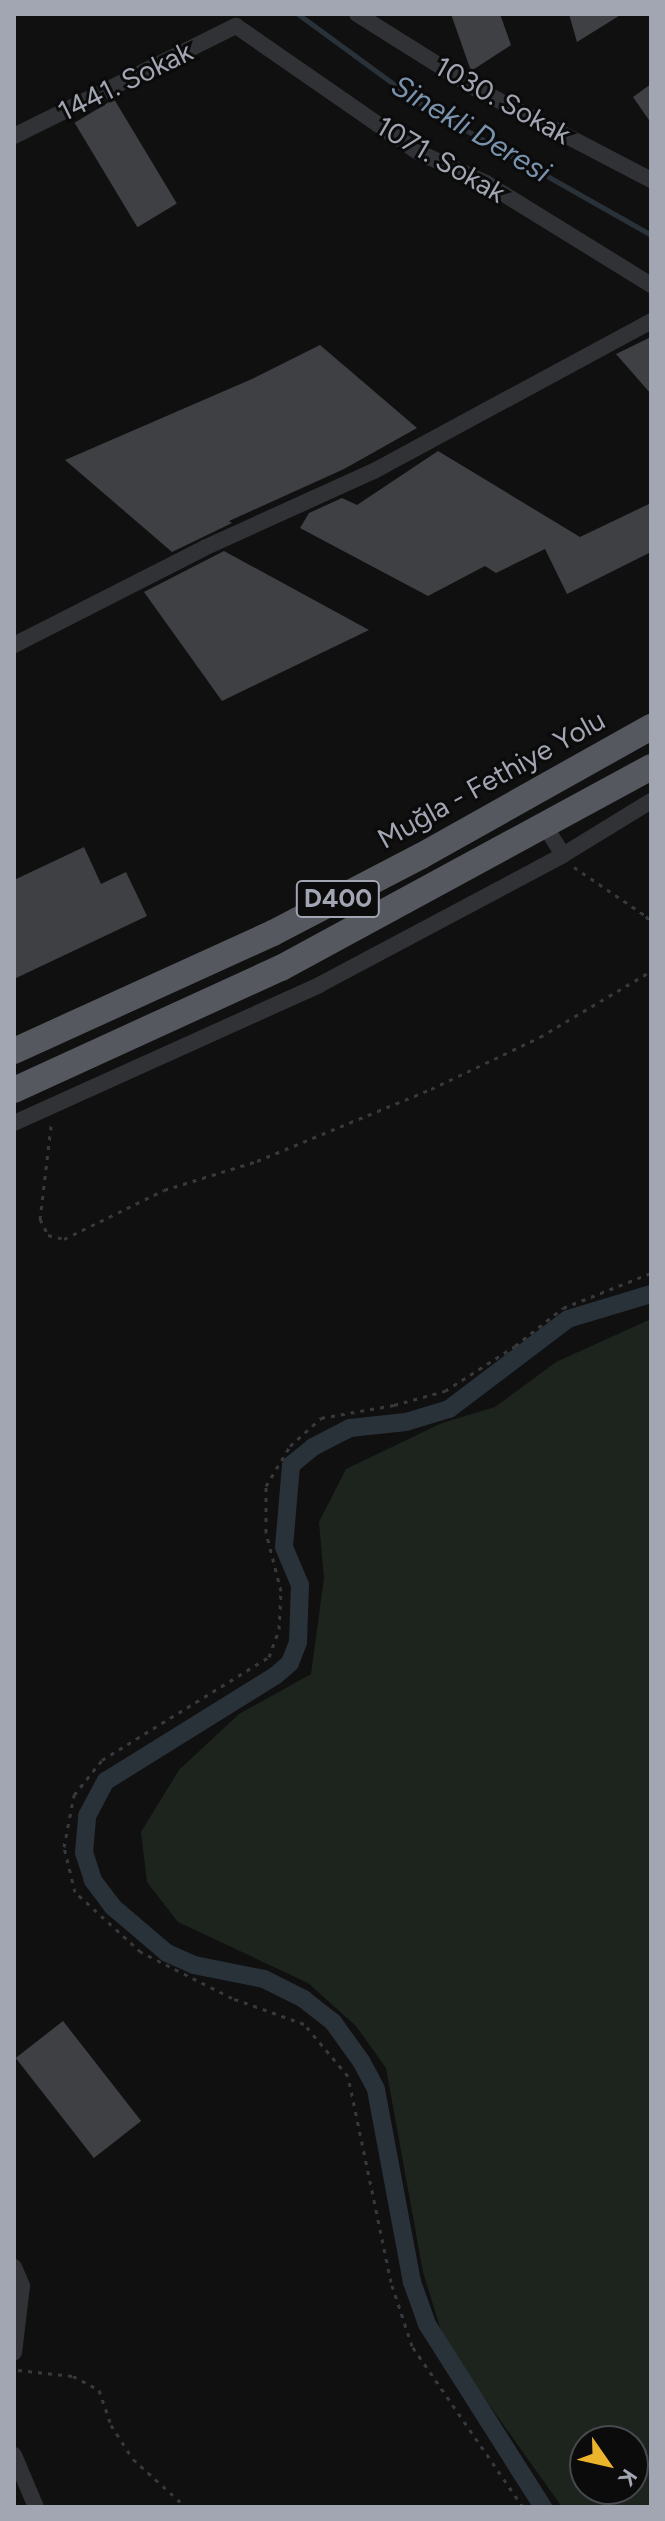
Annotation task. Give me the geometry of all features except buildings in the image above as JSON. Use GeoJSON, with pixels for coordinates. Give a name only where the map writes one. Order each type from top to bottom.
{"type":"FeatureCollection","features":[{"type":"Feature","properties":{"kind":"highway","name":"Muğla - Fethiye Yolu"},"geometry":{"type":"LineString","coordinates":[[14,1051],[273,933],[421,856],[651,727]]}},
{"type":"Feature","properties":{"kind":"highway","name":"D400"},"geometry":{"type":"LineString","coordinates":[[14,1090],[281,968],[651,767]]}},
{"type":"Feature","properties":{"kind":"street","name":"1030. Sokak"},"geometry":{"type":"LineString","coordinates":[[357,14],[475,88],[651,180]]}},
{"type":"Feature","properties":{"kind":"street","name":"1441. Sokak"},"geometry":{"type":"LineString","coordinates":[[14,136],[236,26]]}},
{"type":"Feature","properties":{"kind":"street","name":"1071. Sokak"},"geometry":{"type":"LineString","coordinates":[[236,26],[418,152],[486,183],[651,285]]}},
{"type":"Feature","properties":{"kind":"street"},"geometry":{"type":"LineString","coordinates":[[14,645],[204,548],[374,471],[651,321]]}},
{"type":"Feature","properties":{"kind":"street"},"geometry":{"type":"LineString","coordinates":[[14,1123],[319,985],[563,855],[651,801]]}},
{"type":"Feature","properties":{"kind":"street"},"geometry":{"type":"LineString","coordinates":[[545,826],[563,855]]}},
{"type":"Feature","properties":{"kind":"street"},"geometry":{"type":"LineString","coordinates":[[14,2267],[22,2286],[14,2353]]}},
{"type":"Feature","properties":{"kind":"street"},"geometry":{"type":"LineString","coordinates":[[14,2455],[36,2507]]}},
{"type":"Feature","properties":{"kind":"path"},"geometry":{"type":"LineString","coordinates":[[563,855],[573,867],[646,916],[651,923]]}},
{"type":"Feature","properties":{"kind":"path"},"geometry":{"type":"LineString","coordinates":[[58,1103],[49,1134],[40,1219],[48,1235],[64,1239],[164,1190],[257,1161],[431,1089],[540,1037],[651,971]]}},
{"type":"Feature","properties":{"kind":"path"},"geometry":{"type":"LineString","coordinates":[[523,2507],[412,2346],[391,2282],[348,2076],[304,2024],[232,1998],[141,1952],[75,1892],[64,1847],[74,1795],[102,1760],[269,1657],[279,1629],[281,1591],[266,1532],[266,1486],[290,1446],[321,1418],[394,1405],[445,1391],[515,1346],[563,1308],[651,1273]]}},
{"type":"Feature","properties":{"kind":"path"},"geometry":{"type":"LineString","coordinates":[[14,2370],[73,2376],[99,2390],[111,2425],[133,2459],[186,2507]]}},
{"type":"Feature","properties":{"kind":"shaded area"},"geometry":{"type":"Polygon","coordinates":[[[651,1319],[651,2507],[562,2507],[445,2343],[423,2272],[386,2068],[356,2026],[308,1983],[178,1922],[147,1882],[141,1832],[179,1770],[239,1714],[311,1674],[324,1578],[319,1522],[346,1469],[442,1423],[495,1407],[556,1362],[651,1319]]]}},
{"type":"Feature","properties":{"kind":"waterway","name":"Sinekli Deresi"},"geometry":{"type":"LineString","coordinates":[[298,14],[425,107],[651,235]]}},
{"type":"Feature","properties":{"kind":"waterway"},"geometry":{"type":"LineString","coordinates":[[543,2507],[427,2324],[412,2282],[376,2089],[361,2061],[333,2022],[304,1999],[264,1979],[194,1965],[167,1953],[113,1907],[93,1880],[84,1853],[87,1816],[106,1781],[275,1676],[290,1663],[298,1642],[300,1585],[284,1547],[291,1465],[313,1447],[350,1428],[406,1422],[449,1409],[568,1319],[651,1294]]}}]}
